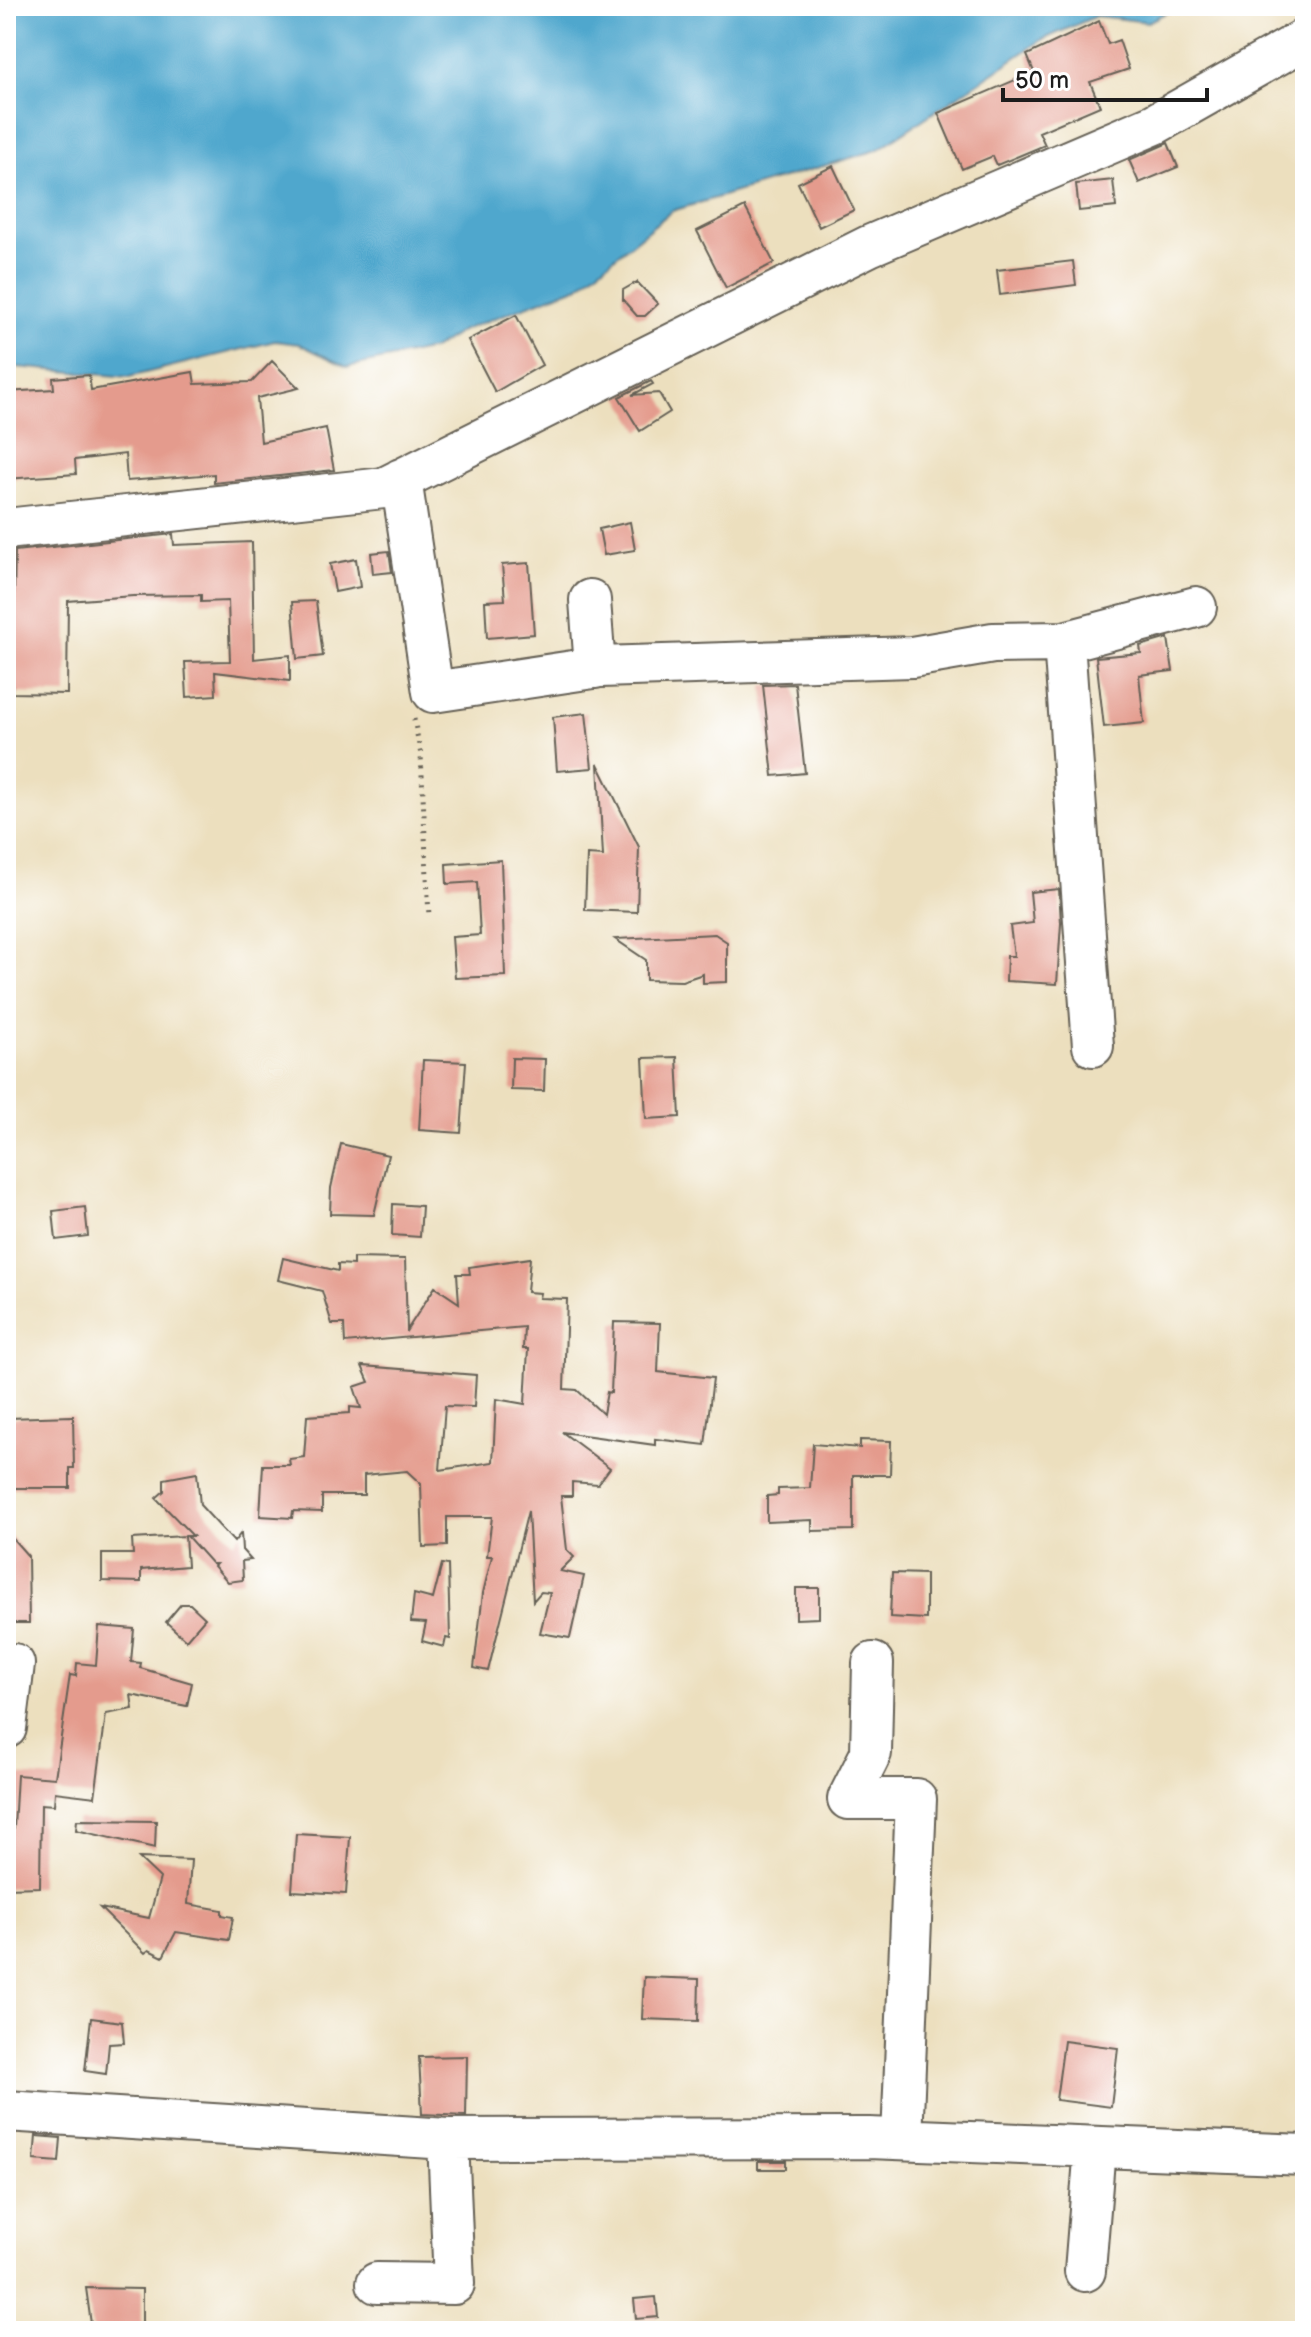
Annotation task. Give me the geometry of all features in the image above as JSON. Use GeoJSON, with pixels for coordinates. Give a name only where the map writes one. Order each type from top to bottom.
{"type":"FeatureCollection","features":[{"type":"Feature","properties":{"kind":"street"},"geometry":{"type":"LineString","coordinates":[[6,529],[384,488],[869,246],[1155,124],[1305,39]]}},
{"type":"Feature","properties":{"kind":"street"},"geometry":{"type":"LineString","coordinates":[[401,479],[433,692],[595,668],[912,657],[993,643],[1064,642],[1196,607]]}},
{"type":"Feature","properties":{"kind":"street"},"geometry":{"type":"LineString","coordinates":[[590,600],[595,668]]}},
{"type":"Feature","properties":{"kind":"street"},"geometry":{"type":"LineString","coordinates":[[1064,642],[1093,1046]]}},
{"type":"Feature","properties":{"kind":"street"},"geometry":{"type":"LineString","coordinates":[[873,1663],[871,1753],[848,1799],[916,1799],[902,2139]]}},
{"type":"Feature","properties":{"kind":"street"},"geometry":{"type":"LineString","coordinates":[[7,1716],[14,1664]]}},
{"type":"Feature","properties":{"kind":"street"},"geometry":{"type":"LineString","coordinates":[[6,2111],[448,2139],[902,2139],[1305,2155]]}},
{"type":"Feature","properties":{"kind":"street"},"geometry":{"type":"LineString","coordinates":[[377,2283],[454,2284],[448,2139]]}},
{"type":"Feature","properties":{"kind":"street"},"geometry":{"type":"LineString","coordinates":[[1085,2271],[1095,2147]]}},
{"type":"Feature","properties":{"kind":"path"},"geometry":{"type":"LineString","coordinates":[[429,917],[421,755],[408,692],[433,692]]}},
{"type":"Feature","properties":{"kind":"water"},"geometry":{"type":"Polygon","coordinates":[[[6,6],[1179,6],[1148,22],[1096,16],[1042,40],[877,150],[672,211],[579,286],[463,330],[433,349],[347,367],[299,344],[275,341],[129,377],[6,366],[6,6]]]}},
{"type":"Feature","properties":{"kind":"building"},"geometry":{"type":"Polygon","coordinates":[[[1099,21],[1108,44],[1119,40],[1129,69],[1090,82],[1100,106],[1039,132],[1045,145],[997,165],[993,156],[962,169],[938,113],[1034,72],[1027,55],[1099,21]]]}},
{"type":"Feature","properties":{"kind":"building"},"geometry":{"type":"Polygon","coordinates":[[[1168,143],[1178,167],[1139,183],[1129,160],[1168,143]]]}},
{"type":"Feature","properties":{"kind":"building"},"geometry":{"type":"Polygon","coordinates":[[[833,166],[854,210],[819,227],[798,183],[833,166]]]}},
{"type":"Feature","properties":{"kind":"building"},"geometry":{"type":"Polygon","coordinates":[[[1113,180],[1116,207],[1079,211],[1076,184],[1113,180]]]}},
{"type":"Feature","properties":{"kind":"building"},"geometry":{"type":"Polygon","coordinates":[[[745,207],[774,263],[726,288],[697,231],[745,207]]]}},
{"type":"Feature","properties":{"kind":"building"},"geometry":{"type":"Polygon","coordinates":[[[1073,261],[1076,285],[1000,295],[997,270],[1073,261]]]}},
{"type":"Feature","properties":{"kind":"building"},"geometry":{"type":"Polygon","coordinates":[[[637,282],[658,304],[645,316],[637,316],[623,300],[623,290],[637,282]]]}},
{"type":"Feature","properties":{"kind":"building"},"geometry":{"type":"Polygon","coordinates":[[[516,315],[542,365],[495,392],[468,340],[516,315]]]}},
{"type":"Feature","properties":{"kind":"building"},"geometry":{"type":"Polygon","coordinates":[[[272,361],[299,388],[257,398],[261,442],[326,428],[334,470],[214,483],[214,474],[127,481],[125,454],[75,460],[76,474],[6,479],[6,392],[54,389],[53,378],[89,375],[91,390],[193,372],[195,384],[252,382],[272,361]]]}},
{"type":"Feature","properties":{"kind":"building"},"geometry":{"type":"Polygon","coordinates":[[[651,381],[653,384],[632,395],[659,393],[670,412],[640,431],[619,397],[651,381]]]}},
{"type":"Feature","properties":{"kind":"building"},"geometry":{"type":"Polygon","coordinates":[[[630,522],[635,550],[604,555],[599,529],[630,522]]]}},
{"type":"Feature","properties":{"kind":"building"},"geometry":{"type":"Polygon","coordinates":[[[173,534],[174,545],[252,542],[254,659],[290,655],[290,681],[215,672],[216,695],[187,697],[185,662],[230,661],[228,601],[201,602],[201,595],[133,596],[68,601],[67,694],[12,693],[15,551],[173,534]]]}},
{"type":"Feature","properties":{"kind":"building"},"geometry":{"type":"Polygon","coordinates":[[[389,551],[392,572],[373,574],[371,553],[389,551]]]}},
{"type":"Feature","properties":{"kind":"building"},"geometry":{"type":"Polygon","coordinates":[[[356,559],[360,587],[335,592],[330,564],[356,559]]]}},
{"type":"Feature","properties":{"kind":"building"},"geometry":{"type":"Polygon","coordinates":[[[529,563],[534,634],[487,638],[485,601],[505,600],[502,565],[529,563]]]}},
{"type":"Feature","properties":{"kind":"building"},"geometry":{"type":"Polygon","coordinates":[[[316,601],[323,656],[297,659],[292,602],[316,601]]]}},
{"type":"Feature","properties":{"kind":"building"},"geometry":{"type":"Polygon","coordinates":[[[1168,638],[1173,671],[1139,675],[1144,723],[1104,727],[1096,657],[1141,653],[1140,646],[1168,638]]]}},
{"type":"Feature","properties":{"kind":"building"},"geometry":{"type":"Polygon","coordinates":[[[795,684],[805,773],[773,776],[763,685],[795,684]]]}},
{"type":"Feature","properties":{"kind":"building"},"geometry":{"type":"Polygon","coordinates":[[[586,713],[592,768],[557,771],[553,717],[586,713]]]}},
{"type":"Feature","properties":{"kind":"building"},"geometry":{"type":"Polygon","coordinates":[[[598,764],[639,847],[637,912],[585,910],[587,855],[603,856],[598,764]]]}},
{"type":"Feature","properties":{"kind":"building"},"geometry":{"type":"Polygon","coordinates":[[[501,860],[505,976],[455,978],[452,937],[480,935],[477,882],[447,884],[446,864],[501,860]]]}},
{"type":"Feature","properties":{"kind":"building"},"geometry":{"type":"Polygon","coordinates":[[[1059,889],[1061,923],[1057,984],[1006,981],[1007,956],[1014,956],[1010,926],[1033,923],[1030,892],[1059,889]]]}},
{"type":"Feature","properties":{"kind":"building"},"geometry":{"type":"Polygon","coordinates":[[[715,934],[727,942],[727,982],[703,983],[703,974],[682,981],[646,980],[646,960],[615,939],[715,934]]]}},
{"type":"Feature","properties":{"kind":"building"},"geometry":{"type":"Polygon","coordinates":[[[677,1057],[680,1117],[646,1119],[643,1058],[677,1057]]]}},
{"type":"Feature","properties":{"kind":"building"},"geometry":{"type":"Polygon","coordinates":[[[512,1058],[545,1059],[544,1091],[511,1090],[512,1058]]]}},
{"type":"Feature","properties":{"kind":"building"},"geometry":{"type":"Polygon","coordinates":[[[423,1060],[466,1062],[461,1133],[419,1130],[423,1060]]]}},
{"type":"Feature","properties":{"kind":"building"},"geometry":{"type":"Polygon","coordinates":[[[341,1144],[388,1155],[374,1215],[330,1214],[331,1188],[341,1144]]]}},
{"type":"Feature","properties":{"kind":"building"},"geometry":{"type":"Polygon","coordinates":[[[393,1204],[422,1206],[420,1237],[392,1235],[393,1204]]]}},
{"type":"Feature","properties":{"kind":"building"},"geometry":{"type":"Polygon","coordinates":[[[85,1207],[88,1236],[56,1240],[53,1211],[85,1207]]]}},
{"type":"Feature","properties":{"kind":"building"},"geometry":{"type":"Polygon","coordinates":[[[283,1258],[338,1271],[338,1264],[353,1265],[353,1258],[405,1259],[407,1330],[435,1287],[459,1303],[457,1274],[470,1274],[469,1267],[530,1258],[527,1292],[540,1293],[539,1298],[567,1299],[564,1389],[577,1390],[603,1414],[607,1392],[611,1393],[614,1322],[660,1323],[658,1372],[713,1378],[705,1445],[655,1439],[655,1445],[562,1432],[610,1468],[598,1484],[572,1482],[572,1496],[561,1496],[567,1550],[574,1557],[560,1571],[584,1576],[570,1638],[540,1633],[550,1593],[541,1592],[533,1601],[528,1511],[488,1671],[474,1668],[483,1593],[492,1556],[487,1556],[492,1517],[447,1517],[447,1546],[423,1547],[421,1484],[407,1471],[364,1475],[364,1495],[322,1495],[322,1512],[293,1511],[292,1518],[260,1516],[263,1465],[290,1465],[289,1459],[304,1457],[307,1416],[350,1413],[350,1407],[361,1408],[354,1387],[369,1382],[362,1366],[476,1375],[474,1407],[445,1406],[440,1470],[493,1462],[496,1399],[525,1404],[528,1349],[523,1349],[524,1327],[345,1343],[344,1324],[332,1324],[322,1291],[278,1280],[283,1258]]]}},
{"type":"Feature","properties":{"kind":"building"},"geometry":{"type":"Polygon","coordinates":[[[73,1416],[74,1468],[70,1468],[70,1488],[10,1488],[8,1418],[73,1416]]]}},
{"type":"Feature","properties":{"kind":"building"},"geometry":{"type":"Polygon","coordinates":[[[860,1440],[891,1441],[890,1475],[853,1475],[853,1530],[812,1531],[812,1520],[767,1522],[767,1496],[778,1495],[778,1489],[810,1488],[813,1444],[860,1448],[860,1440]]]}},
{"type":"Feature","properties":{"kind":"building"},"geometry":{"type":"Polygon","coordinates":[[[197,1473],[200,1505],[234,1542],[241,1533],[242,1550],[251,1560],[242,1561],[243,1580],[228,1582],[214,1566],[216,1564],[212,1564],[187,1536],[193,1536],[156,1498],[164,1491],[164,1479],[197,1473]]]}},
{"type":"Feature","properties":{"kind":"building"},"geometry":{"type":"Polygon","coordinates":[[[6,1531],[28,1556],[29,1623],[7,1623],[6,1531]]]}},
{"type":"Feature","properties":{"kind":"building"},"geometry":{"type":"Polygon","coordinates":[[[185,1536],[187,1566],[141,1570],[141,1582],[102,1581],[102,1554],[133,1554],[132,1539],[185,1536]]]}},
{"type":"Feature","properties":{"kind":"building"},"geometry":{"type":"Polygon","coordinates":[[[442,1564],[448,1565],[450,1639],[446,1638],[444,1647],[422,1641],[426,1623],[411,1622],[414,1594],[433,1599],[442,1564]]]}},
{"type":"Feature","properties":{"kind":"building"},"geometry":{"type":"Polygon","coordinates":[[[892,1573],[926,1574],[926,1619],[890,1617],[892,1573]]]}},
{"type":"Feature","properties":{"kind":"building"},"geometry":{"type":"Polygon","coordinates":[[[796,1588],[819,1588],[819,1618],[796,1619],[796,1588]]]}},
{"type":"Feature","properties":{"kind":"building"},"geometry":{"type":"Polygon","coordinates":[[[181,1604],[190,1604],[205,1618],[186,1640],[166,1622],[181,1604]]]}},
{"type":"Feature","properties":{"kind":"building"},"geometry":{"type":"Polygon","coordinates":[[[99,1626],[134,1629],[131,1662],[141,1663],[140,1668],[192,1683],[187,1706],[131,1695],[133,1709],[106,1714],[95,1797],[55,1792],[54,1805],[41,1804],[40,1887],[6,1888],[6,1828],[14,1828],[17,1775],[55,1778],[70,1675],[76,1676],[77,1663],[96,1665],[99,1626]]]}},
{"type":"Feature","properties":{"kind":"building"},"geometry":{"type":"Polygon","coordinates":[[[77,1820],[156,1821],[155,1848],[76,1830],[77,1820]]]}},
{"type":"Feature","properties":{"kind":"building"},"geometry":{"type":"Polygon","coordinates":[[[296,1834],[350,1837],[346,1894],[292,1891],[296,1834]]]}},
{"type":"Feature","properties":{"kind":"building"},"geometry":{"type":"Polygon","coordinates":[[[139,1858],[191,1860],[188,1904],[222,1910],[222,1915],[233,1917],[229,1940],[176,1932],[163,1957],[149,1950],[145,1953],[100,1908],[149,1918],[160,1878],[139,1858]]]}},
{"type":"Feature","properties":{"kind":"building"},"geometry":{"type":"Polygon","coordinates":[[[644,1977],[699,1979],[698,2021],[642,2019],[644,1977]]]}},
{"type":"Feature","properties":{"kind":"building"},"geometry":{"type":"Polygon","coordinates":[[[91,2018],[122,2022],[124,2043],[109,2044],[106,2074],[85,2071],[91,2018]]]}},
{"type":"Feature","properties":{"kind":"building"},"geometry":{"type":"Polygon","coordinates":[[[1064,2041],[1118,2048],[1111,2107],[1056,2100],[1064,2041]]]}},
{"type":"Feature","properties":{"kind":"building"},"geometry":{"type":"Polygon","coordinates":[[[467,2056],[466,2116],[422,2114],[419,2057],[467,2056]]]}},
{"type":"Feature","properties":{"kind":"building"},"geometry":{"type":"Polygon","coordinates":[[[36,2136],[61,2138],[59,2162],[34,2160],[36,2136]]]}},
{"type":"Feature","properties":{"kind":"building"},"geometry":{"type":"Polygon","coordinates":[[[758,2161],[786,2161],[786,2169],[758,2169],[758,2161]]]}},
{"type":"Feature","properties":{"kind":"building"},"geometry":{"type":"Polygon","coordinates":[[[86,2288],[142,2289],[142,2331],[92,2331],[86,2288]]]}},
{"type":"Feature","properties":{"kind":"building"},"geometry":{"type":"Polygon","coordinates":[[[656,2297],[658,2317],[636,2319],[634,2299],[656,2297]]]}}]}
